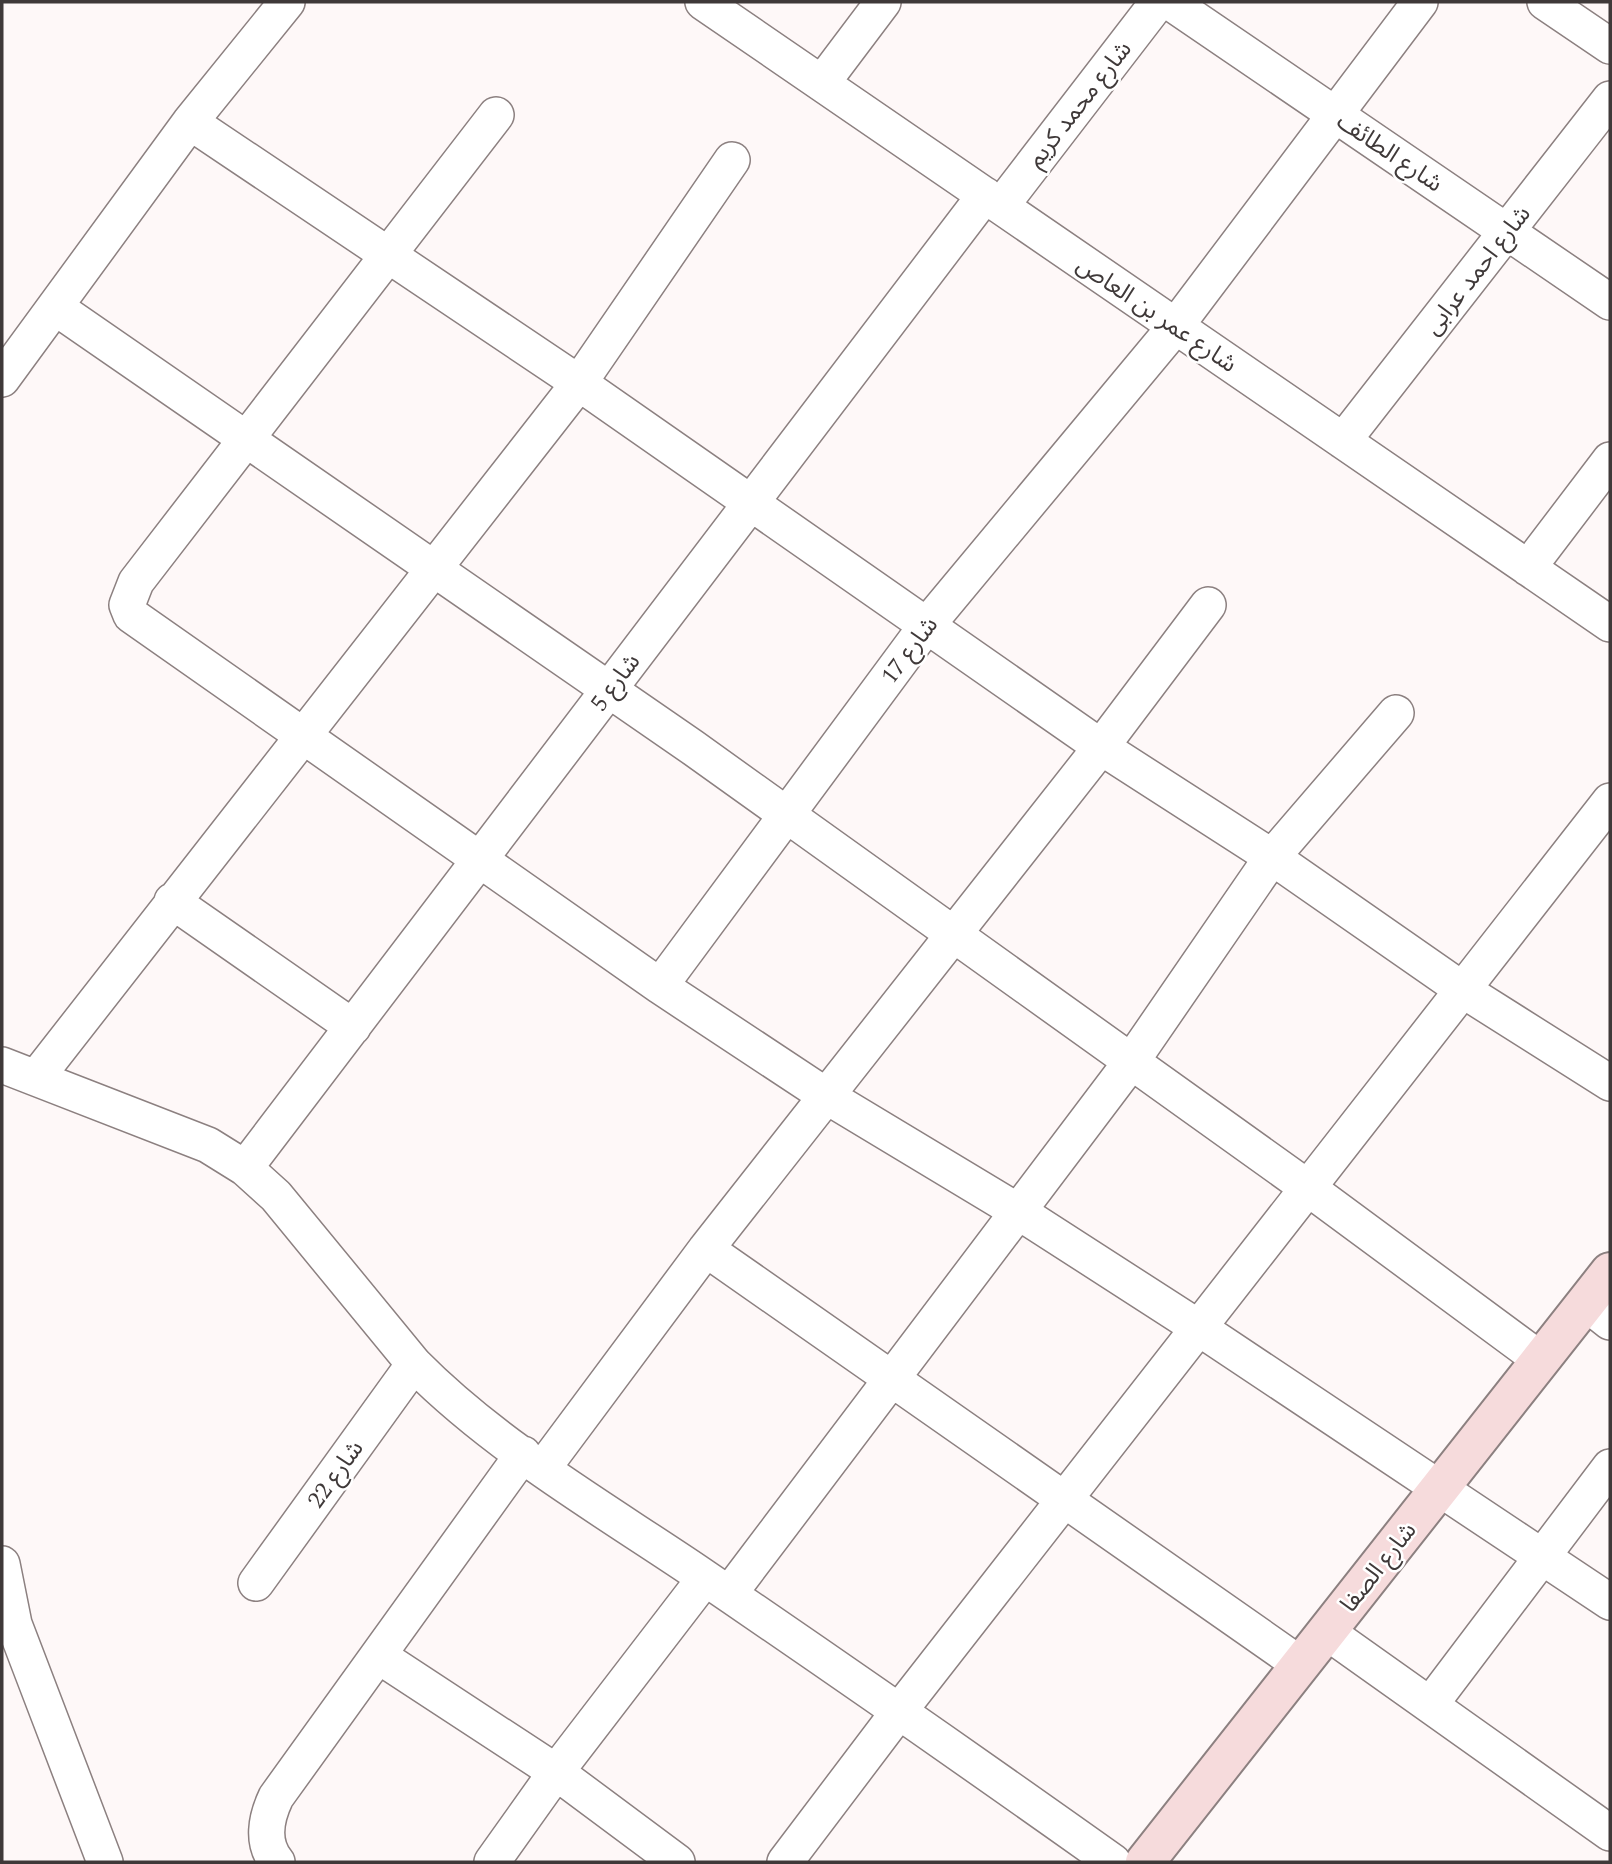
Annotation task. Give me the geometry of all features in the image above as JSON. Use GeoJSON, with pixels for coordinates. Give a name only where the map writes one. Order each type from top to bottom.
{"type":"FeatureCollection","features":[{"type":"Feature","properties":{"kind":"main road","name":"شارع الصفا"},"geometry":{"type":"LineString","coordinates":[[1151,1860],[1541,1360],[1598,1312],[1610,1272]]}},
{"type":"Feature","properties":{"kind":"street"},"geometry":{"type":"LineString","coordinates":[[2,379],[190,122],[287,2]]}},
{"type":"Feature","properties":{"kind":"street","name":"شارع عمر بن العاص"},"geometry":{"type":"LineString","coordinates":[[703,2],[1610,624]]}},
{"type":"Feature","properties":{"kind":"street"},"geometry":{"type":"LineString","coordinates":[[822,83],[883,2]]}},
{"type":"Feature","properties":{"kind":"street","name":"شارع محمد كريم"},"geometry":{"type":"LineString","coordinates":[[993,201],[1158,2]]}},
{"type":"Feature","properties":{"kind":"street","name":"شارع الطائف"},"geometry":{"type":"LineString","coordinates":[[1170,2],[1610,302]]}},
{"type":"Feature","properties":{"kind":"street","name":"شارع 17"},"geometry":{"type":"LineString","coordinates":[[660,986],[927,625],[1175,327],[1420,2]]}},
{"type":"Feature","properties":{"kind":"street"},"geometry":{"type":"LineString","coordinates":[[1545,2],[1610,46]]}},
{"type":"Feature","properties":{"kind":"street","name":"شارع احمد عرابى"},"geometry":{"type":"LineString","coordinates":[[1343,441],[1610,99]]}},
{"type":"Feature","properties":{"kind":"street"},"geometry":{"type":"LineString","coordinates":[[496,115],[136,582],[128,597],[127,610],[660,986],[828,1097],[1019,1212],[1199,1328],[1610,1602]]}},
{"type":"Feature","properties":{"kind":"street"},"geometry":{"type":"LineString","coordinates":[[190,122],[579,383],[1101,747],[1272,857],[1463,990],[1610,1083]]}},
{"type":"Feature","properties":{"kind":"street"},"geometry":{"type":"LineString","coordinates":[[36,1078],[579,383],[732,160]]}},
{"type":"Feature","properties":{"kind":"street","name":"شارع 5"},"geometry":{"type":"LineString","coordinates":[[245,1168],[751,504],[993,201]]}},
{"type":"Feature","properties":{"kind":"street"},"geometry":{"type":"LineString","coordinates":[[55,307],[245,441],[609,690],[1308,1188],[1541,1360]]}},
{"type":"Feature","properties":{"kind":"street"},"geometry":{"type":"LineString","coordinates":[[1528,568],[1610,460]]}},
{"type":"Feature","properties":{"kind":"street"},"geometry":{"type":"LineString","coordinates":[[277,1862],[267,1836],[268,1815],[276,1797],[379,1656],[828,1097],[1101,747],[1208,605]]}},
{"type":"Feature","properties":{"kind":"street"},"geometry":{"type":"LineString","coordinates":[[492,1862],[556,1772],[717,1586],[892,1377],[1131,1062],[1272,857],[1396,713]]}},
{"type":"Feature","properties":{"kind":"street"},"geometry":{"type":"LineString","coordinates":[[785,1862],[900,1710],[1066,1501],[1610,801]]}},
{"type":"Feature","properties":{"kind":"street"},"geometry":{"type":"LineString","coordinates":[[172,901],[353,1027]]}},
{"type":"Feature","properties":{"kind":"street"},"geometry":{"type":"LineString","coordinates":[[2,1065],[208,1144],[245,1168],[276,1196],[414,1364],[435,1385],[533,1461],[900,1710],[1113,1862]]}},
{"type":"Feature","properties":{"kind":"street"},"geometry":{"type":"LineString","coordinates":[[706,1249],[1301,1665]]}},
{"type":"Feature","properties":{"kind":"street","name":"شارع 22"},"geometry":{"type":"LineString","coordinates":[[256,1583],[414,1364]]}},
{"type":"Feature","properties":{"kind":"street"},"geometry":{"type":"LineString","coordinates":[[1430,1705],[1610,1467]]}},
{"type":"Feature","properties":{"kind":"street"},"geometry":{"type":"LineString","coordinates":[[2,1564],[8,1622],[105,1862]]}},
{"type":"Feature","properties":{"kind":"street"},"geometry":{"type":"LineString","coordinates":[[1327,1632],[1610,1833]]}},
{"type":"Feature","properties":{"kind":"street"},"geometry":{"type":"LineString","coordinates":[[379,1656],[556,1772],[677,1862]]}}]}
